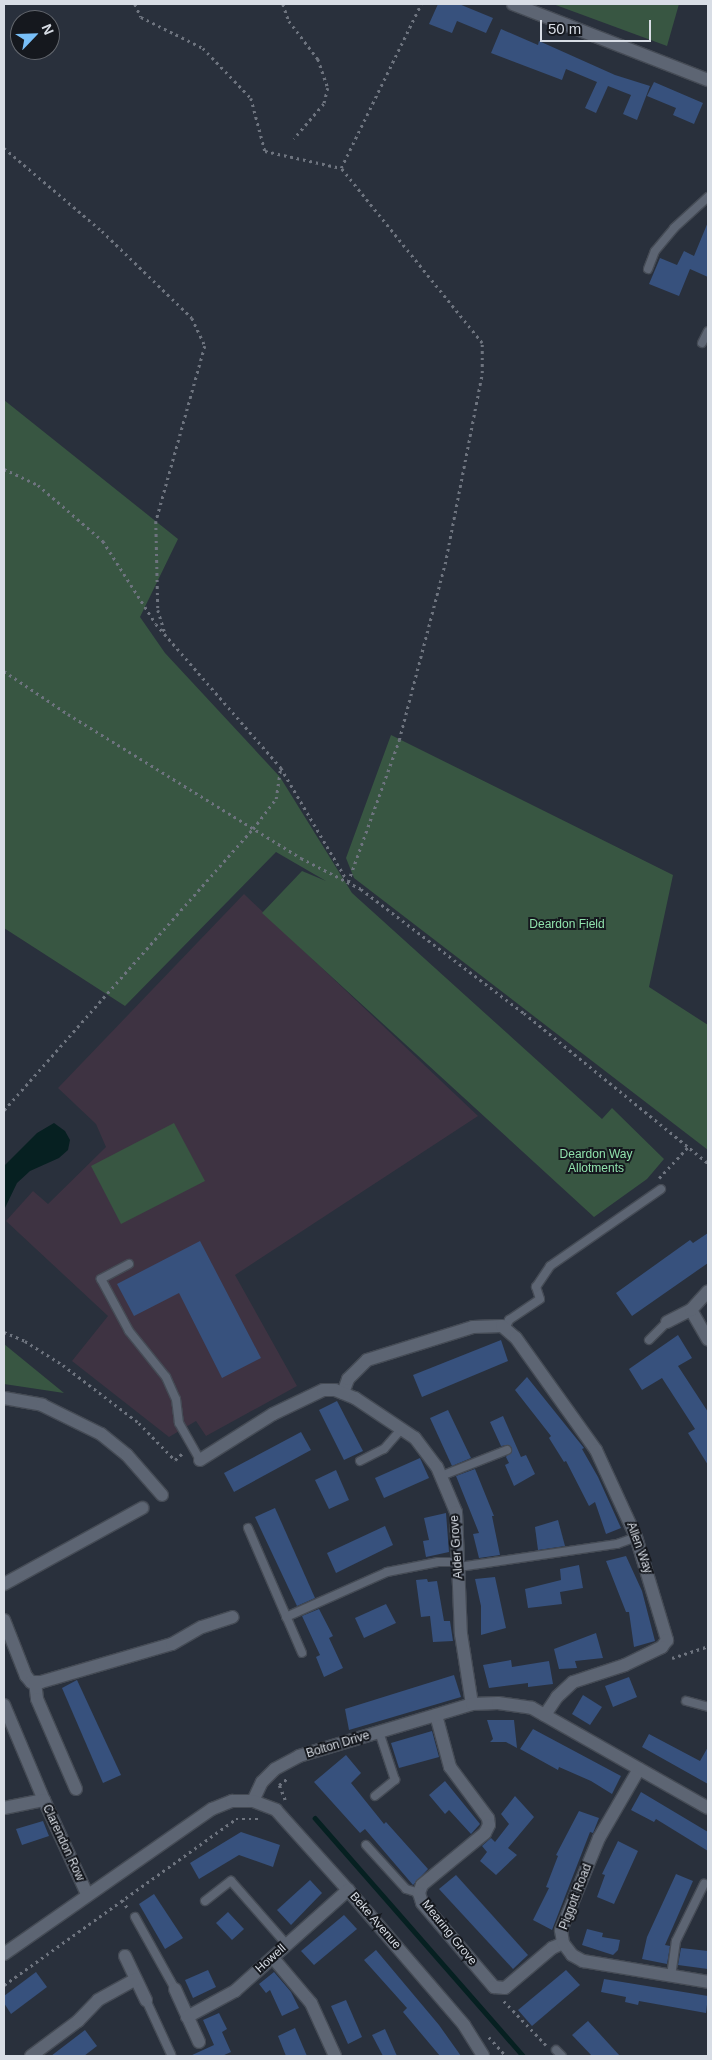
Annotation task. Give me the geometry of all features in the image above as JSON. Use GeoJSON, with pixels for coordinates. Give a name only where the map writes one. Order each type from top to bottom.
{"type":"FeatureCollection","features":[{"type":"Feature","properties":{"kind":"street"},"geometry":{"type":"LineString","coordinates":[[513,4],[708,80]]}},
{"type":"Feature","properties":{"kind":"street"},"geometry":{"type":"LineString","coordinates":[[667,1322],[691,1310],[708,1291]]}},
{"type":"Feature","properties":{"kind":"street"},"geometry":{"type":"LineString","coordinates":[[691,1310],[708,1339]]}},
{"type":"Feature","properties":{"kind":"street"},"geometry":{"type":"LineString","coordinates":[[343,1393],[348,1379],[367,1360],[473,1327],[506,1327]]}},
{"type":"Feature","properties":{"kind":"street","name":"Allen Way"},"geometry":{"type":"LineString","coordinates":[[506,1327],[516,1338],[596,1450],[636,1536],[667,1640],[662,1647],[625,1665],[573,1682],[557,1697],[545,1715]]}},
{"type":"Feature","properties":{"kind":"street","name":"Alder Grove"},"geometry":{"type":"LineString","coordinates":[[200,1460],[308,1395],[323,1390],[343,1393],[402,1428],[427,1452],[441,1476],[456,1512],[462,1634],[472,1704]]}},
{"type":"Feature","properties":{"kind":"street"},"geometry":{"type":"LineString","coordinates":[[4,1398],[42,1405],[101,1434],[120,1448],[162,1495]]}},
{"type":"Feature","properties":{"kind":"street"},"geometry":{"type":"LineString","coordinates":[[4,1584],[142,1508]]}},
{"type":"Feature","properties":{"kind":"street"},"geometry":{"type":"LineString","coordinates":[[4,1620],[26,1676],[35,1682],[172,1644],[202,1627],[232,1617]]}},
{"type":"Feature","properties":{"kind":"street"},"geometry":{"type":"LineString","coordinates":[[35,1682],[37,1699],[76,1789]]}},
{"type":"Feature","properties":{"kind":"street","name":"Bolton Drive"},"geometry":{"type":"LineString","coordinates":[[253,1801],[262,1782],[275,1769],[299,1756],[472,1704],[519,1705],[545,1715],[708,1808]]}},
{"type":"Feature","properties":{"kind":"street"},"geometry":{"type":"LineString","coordinates":[[4,1705],[44,1800]]}},
{"type":"Feature","properties":{"kind":"street","name":"Mearing Grove"},"geometry":{"type":"LineString","coordinates":[[436,1715],[450,1767],[488,1818],[489,1825],[485,1833],[422,1885],[419,1893],[422,1903],[494,1987]]}},
{"type":"Feature","properties":{"kind":"street","name":"Piggott Road"},"geometry":{"type":"LineString","coordinates":[[639,1769],[599,1838],[561,1930],[563,1943],[572,1955],[583,1961],[708,1982]]}},
{"type":"Feature","properties":{"kind":"street","name":"Clarendon Row"},"geometry":{"type":"LineString","coordinates":[[4,1808],[44,1800],[87,1894]]}},
{"type":"Feature","properties":{"kind":"street"},"geometry":{"type":"LineString","coordinates":[[4,1954],[87,1894],[212,1809],[232,1801],[253,1801]]}},
{"type":"Feature","properties":{"kind":"street","name":"Beke Avenue"},"geometry":{"type":"LineString","coordinates":[[253,1801],[276,1810],[464,2024],[483,2056]]}},
{"type":"Feature","properties":{"kind":"street","name":"Howell"},"geometry":{"type":"LineString","coordinates":[[187,2017],[234,1992],[348,1890]]}},
{"type":"Feature","properties":{"kind":"street"},"geometry":{"type":"LineString","coordinates":[[494,1987],[505,1988],[552,1948],[563,1943]]}},
{"type":"Feature","properties":{"kind":"street"},"geometry":{"type":"LineString","coordinates":[[125,1956],[146,2000]]}},
{"type":"Feature","properties":{"kind":"street"},"geometry":{"type":"LineString","coordinates":[[273,1958],[311,2003],[335,2056]]}},
{"type":"Feature","properties":{"kind":"street"},"geometry":{"type":"LineString","coordinates":[[31,2056],[78,2021],[98,2000],[136,1979]]}},
{"type":"Feature","properties":{"kind":"street"},"geometry":{"type":"LineString","coordinates":[[175,1989],[198,2042]]}},
{"type":"Feature","properties":{"kind":"lane"},"geometry":{"type":"LineString","coordinates":[[648,269],[655,251],[674,228],[708,197]]}},
{"type":"Feature","properties":{"kind":"lane"},"geometry":{"type":"LineString","coordinates":[[702,343],[708,331]]}},
{"type":"Feature","properties":{"kind":"lane"},"geometry":{"type":"LineString","coordinates":[[506,1327],[509,1320],[540,1299],[536,1287],[550,1266],[661,1189]]}},
{"type":"Feature","properties":{"kind":"lane"},"geometry":{"type":"LineString","coordinates":[[129,1264],[101,1279],[129,1331],[166,1377],[176,1399],[179,1423],[200,1460]]}},
{"type":"Feature","properties":{"kind":"lane"},"geometry":{"type":"LineString","coordinates":[[649,1340],[667,1322]]}},
{"type":"Feature","properties":{"kind":"lane"},"geometry":{"type":"LineString","coordinates":[[360,1460],[384,1450],[402,1428]]}},
{"type":"Feature","properties":{"kind":"lane"},"geometry":{"type":"LineString","coordinates":[[441,1476],[507,1450]]}},
{"type":"Feature","properties":{"kind":"lane"},"geometry":{"type":"LineString","coordinates":[[248,1528],[302,1653]]}},
{"type":"Feature","properties":{"kind":"lane"},"geometry":{"type":"LineString","coordinates":[[286,1617],[387,1572],[438,1562],[459,1564],[617,1544],[636,1536]]}},
{"type":"Feature","properties":{"kind":"lane"},"geometry":{"type":"LineString","coordinates":[[686,1701],[708,1707]]}},
{"type":"Feature","properties":{"kind":"lane"},"geometry":{"type":"LineString","coordinates":[[375,1796],[395,1780],[379,1732]]}},
{"type":"Feature","properties":{"kind":"lane"},"geometry":{"type":"LineString","coordinates":[[366,1845],[406,1889],[419,1893]]}},
{"type":"Feature","properties":{"kind":"lane"},"geometry":{"type":"LineString","coordinates":[[205,1901],[231,1881],[287,1945]]}},
{"type":"Feature","properties":{"kind":"lane"},"geometry":{"type":"LineString","coordinates":[[671,1976],[676,1941],[704,1884]]}},
{"type":"Feature","properties":{"kind":"lane"},"geometry":{"type":"LineString","coordinates":[[135,1917],[175,1989]]}},
{"type":"Feature","properties":{"kind":"lane"},"geometry":{"type":"LineString","coordinates":[[146,2000],[171,2054]]}},
{"type":"Feature","properties":{"kind":"path"},"geometry":{"type":"LineString","coordinates":[[135,4],[141,17],[202,48],[251,98],[265,151],[341,168],[482,343],[482,373],[445,564],[399,740],[348,882]]}},
{"type":"Feature","properties":{"kind":"path"},"geometry":{"type":"LineString","coordinates":[[283,4],[289,21],[318,59],[328,88],[324,104],[294,139]]}},
{"type":"Feature","properties":{"kind":"path"},"geometry":{"type":"LineString","coordinates":[[341,168],[421,4]]}},
{"type":"Feature","properties":{"kind":"path"},"geometry":{"type":"LineString","coordinates":[[4,148],[102,231],[192,318],[205,346],[156,521],[158,610],[166,636]]}},
{"type":"Feature","properties":{"kind":"path"},"geometry":{"type":"LineString","coordinates":[[4,469],[38,485],[102,541],[166,636],[281,768],[348,882]]}},
{"type":"Feature","properties":{"kind":"path"},"geometry":{"type":"LineString","coordinates":[[4,671],[68,714],[253,829],[348,882],[426,937],[708,1163]]}},
{"type":"Feature","properties":{"kind":"path"},"geometry":{"type":"LineString","coordinates":[[4,1110],[253,829],[276,798],[281,768]]}},
{"type":"Feature","properties":{"kind":"path"},"geometry":{"type":"LineString","coordinates":[[658,1179],[689,1146]]}},
{"type":"Feature","properties":{"kind":"path"},"geometry":{"type":"LineString","coordinates":[[4,1331],[63,1365],[145,1428],[175,1460],[192,1447]]}},
{"type":"Feature","properties":{"kind":"path"},"geometry":{"type":"LineString","coordinates":[[291,1808],[279,1785],[302,1768],[299,1756]]}},
{"type":"Feature","properties":{"kind":"path"},"geometry":{"type":"LineString","coordinates":[[4,1985],[236,1819],[266,1819],[276,1810]]}},
{"type":"Feature","properties":{"kind":"path"},"geometry":{"type":"LineString","coordinates":[[494,1987],[510,2010],[512,2007],[544,2045],[559,2053]]}},
{"type":"Feature","properties":{"kind":"shaded area"},"geometry":{"type":"Polygon","coordinates":[[[244,894],[478,1116],[235,1275],[297,1386],[206,1436],[196,1421],[169,1437],[72,1361],[108,1316],[6,1221],[33,1191],[48,1204],[106,1147],[96,1124],[58,1088],[244,894]]]}},
{"type":"Feature","properties":{"kind":"shaded area"},"geometry":{"type":"Polygon","coordinates":[[[54,1123],[65,1131],[70,1140],[68,1150],[59,1158],[30,1171],[17,1183],[4,1210],[4,1166],[37,1133],[54,1123]]]}},
{"type":"Feature","properties":{"kind":"green space"},"geometry":{"type":"Polygon","coordinates":[[[553,4],[679,4],[667,46],[553,4]]]}},
{"type":"Feature","properties":{"kind":"green space","name":"Deardon Way Allotments"},"geometry":{"type":"Polygon","coordinates":[[[4,400],[178,539],[140,617],[165,653],[280,777],[352,893],[602,1119],[612,1108],[664,1159],[647,1179],[594,1217],[262,913],[302,871],[326,881],[276,852],[125,1006],[4,928],[4,400]]]}},
{"type":"Feature","properties":{"kind":"green space","name":"Deardon Field"},"geometry":{"type":"Polygon","coordinates":[[[391,735],[673,875],[649,987],[708,1025],[708,1150],[354,878],[346,858],[391,735]]]}},
{"type":"Feature","properties":{"kind":"green space"},"geometry":{"type":"Polygon","coordinates":[[[174,1123],[205,1181],[121,1224],[91,1166],[174,1123]]]}},
{"type":"Feature","properties":{"kind":"green space"},"geometry":{"type":"Polygon","coordinates":[[[4,1344],[15,1353],[64,1393],[4,1384],[4,1344]]]}},
{"type":"Feature","properties":{"kind":"building"},"geometry":{"type":"Polygon","coordinates":[[[438,4],[459,4],[493,18],[486,33],[457,21],[452,33],[429,24],[438,4]]]}},
{"type":"Feature","properties":{"kind":"building"},"geometry":{"type":"Polygon","coordinates":[[[501,29],[538,45],[539,41],[615,75],[650,86],[637,120],[623,114],[631,95],[608,86],[596,113],[585,108],[597,82],[566,69],[562,80],[491,53],[501,29]]]}},
{"type":"Feature","properties":{"kind":"building"},"geometry":{"type":"Polygon","coordinates":[[[654,82],[703,103],[694,124],[673,115],[676,108],[647,96],[654,82]]]}},
{"type":"Feature","properties":{"kind":"building"},"geometry":{"type":"Polygon","coordinates":[[[708,222],[708,277],[690,269],[679,296],[649,284],[660,258],[677,265],[684,251],[694,256],[708,222]]]}},
{"type":"Feature","properties":{"kind":"building"},"geometry":{"type":"Polygon","coordinates":[[[708,1233],[708,1263],[632,1316],[616,1293],[690,1240],[693,1243],[708,1233]]]}},
{"type":"Feature","properties":{"kind":"building"},"geometry":{"type":"Polygon","coordinates":[[[200,1241],[261,1358],[222,1378],[179,1293],[134,1316],[117,1284],[200,1241]]]}},
{"type":"Feature","properties":{"kind":"building"},"geometry":{"type":"Polygon","coordinates":[[[678,1335],[692,1358],[678,1366],[708,1412],[708,1465],[688,1433],[695,1429],[662,1378],[642,1390],[629,1369],[678,1335]]]}},
{"type":"Feature","properties":{"kind":"building"},"geometry":{"type":"Polygon","coordinates":[[[501,1340],[508,1361],[422,1397],[413,1375],[501,1340]]]}},
{"type":"Feature","properties":{"kind":"building"},"geometry":{"type":"Polygon","coordinates":[[[527,1377],[584,1448],[582,1449],[598,1477],[621,1528],[606,1534],[595,1502],[589,1506],[566,1461],[564,1462],[549,1438],[551,1436],[515,1390],[527,1377]]]}},
{"type":"Feature","properties":{"kind":"building"},"geometry":{"type":"Polygon","coordinates":[[[337,1401],[363,1451],[344,1460],[319,1410],[337,1401]]]}},
{"type":"Feature","properties":{"kind":"building"},"geometry":{"type":"Polygon","coordinates":[[[448,1410],[471,1458],[452,1466],[430,1418],[448,1410]]]}},
{"type":"Feature","properties":{"kind":"building"},"geometry":{"type":"Polygon","coordinates":[[[503,1416],[521,1457],[526,1455],[535,1474],[514,1486],[505,1465],[509,1463],[506,1457],[512,1448],[508,1445],[501,1446],[490,1422],[503,1416]]]}},
{"type":"Feature","properties":{"kind":"building"},"geometry":{"type":"Polygon","coordinates":[[[301,1432],[311,1450],[234,1492],[224,1473],[301,1432]]]}},
{"type":"Feature","properties":{"kind":"building"},"geometry":{"type":"Polygon","coordinates":[[[420,1458],[429,1478],[384,1498],[375,1478],[420,1458]]]}},
{"type":"Feature","properties":{"kind":"building"},"geometry":{"type":"Polygon","coordinates":[[[475,1469],[494,1516],[492,1516],[500,1555],[479,1558],[473,1534],[479,1533],[456,1476],[475,1469]]]}},
{"type":"Feature","properties":{"kind":"building"},"geometry":{"type":"Polygon","coordinates":[[[336,1470],[349,1500],[329,1509],[315,1480],[336,1470]]]}},
{"type":"Feature","properties":{"kind":"building"},"geometry":{"type":"Polygon","coordinates":[[[275,1508],[315,1598],[297,1606],[255,1517],[275,1508]]]}},
{"type":"Feature","properties":{"kind":"building"},"geometry":{"type":"Polygon","coordinates":[[[446,1513],[449,1552],[426,1557],[423,1541],[429,1540],[424,1518],[446,1513]]]}},
{"type":"Feature","properties":{"kind":"building"},"geometry":{"type":"Polygon","coordinates":[[[558,1520],[565,1546],[538,1550],[535,1527],[558,1520]]]}},
{"type":"Feature","properties":{"kind":"building"},"geometry":{"type":"Polygon","coordinates":[[[385,1526],[393,1545],[336,1573],[327,1553],[385,1526]]]}},
{"type":"Feature","properties":{"kind":"building"},"geometry":{"type":"Polygon","coordinates":[[[626,1556],[642,1591],[655,1641],[634,1647],[629,1612],[626,1612],[606,1561],[626,1556]]]}},
{"type":"Feature","properties":{"kind":"building"},"geometry":{"type":"Polygon","coordinates":[[[579,1565],[583,1588],[560,1592],[562,1604],[528,1608],[525,1589],[561,1580],[560,1569],[579,1565]]]}},
{"type":"Feature","properties":{"kind":"building"},"geometry":{"type":"Polygon","coordinates":[[[495,1577],[506,1628],[481,1635],[481,1606],[475,1579],[495,1577]]]}},
{"type":"Feature","properties":{"kind":"building"},"geometry":{"type":"Polygon","coordinates":[[[427,1579],[428,1582],[437,1581],[444,1621],[450,1621],[453,1641],[433,1642],[430,1616],[421,1617],[416,1580],[427,1579]]]}},
{"type":"Feature","properties":{"kind":"building"},"geometry":{"type":"Polygon","coordinates":[[[386,1604],[396,1623],[364,1638],[355,1618],[386,1604]]]}},
{"type":"Feature","properties":{"kind":"building"},"geometry":{"type":"Polygon","coordinates":[[[319,1609],[333,1636],[329,1638],[343,1668],[324,1677],[316,1657],[320,1655],[302,1616],[319,1609]]]}},
{"type":"Feature","properties":{"kind":"building"},"geometry":{"type":"Polygon","coordinates":[[[596,1633],[603,1658],[575,1661],[577,1668],[559,1669],[554,1649],[596,1633]]]}},
{"type":"Feature","properties":{"kind":"building"},"geometry":{"type":"Polygon","coordinates":[[[511,1660],[512,1667],[549,1661],[553,1684],[528,1687],[528,1683],[489,1688],[483,1665],[511,1660]]]}},
{"type":"Feature","properties":{"kind":"building"},"geometry":{"type":"Polygon","coordinates":[[[454,1675],[461,1697],[349,1730],[345,1709],[454,1675]]]}},
{"type":"Feature","properties":{"kind":"building"},"geometry":{"type":"Polygon","coordinates":[[[629,1677],[637,1697],[613,1707],[605,1686],[629,1677]]]}},
{"type":"Feature","properties":{"kind":"building"},"geometry":{"type":"Polygon","coordinates":[[[77,1680],[121,1775],[103,1783],[62,1688],[77,1680]]]}},
{"type":"Feature","properties":{"kind":"building"},"geometry":{"type":"Polygon","coordinates":[[[583,1695],[602,1707],[590,1725],[572,1714],[583,1695]]]}},
{"type":"Feature","properties":{"kind":"building"},"geometry":{"type":"Polygon","coordinates":[[[487,1720],[514,1720],[517,1748],[506,1742],[490,1742],[493,1739],[487,1720]]]}},
{"type":"Feature","properties":{"kind":"building"},"geometry":{"type":"Polygon","coordinates":[[[533,1729],[621,1776],[612,1794],[591,1781],[559,1767],[558,1770],[520,1749],[533,1729]]]}},
{"type":"Feature","properties":{"kind":"building"},"geometry":{"type":"Polygon","coordinates":[[[432,1731],[439,1757],[399,1768],[391,1743],[432,1731]]]}},
{"type":"Feature","properties":{"kind":"building"},"geometry":{"type":"Polygon","coordinates":[[[649,1734],[700,1761],[708,1747],[708,1784],[642,1747],[649,1734]]]}},
{"type":"Feature","properties":{"kind":"building"},"geometry":{"type":"Polygon","coordinates":[[[346,1755],[361,1773],[351,1783],[384,1824],[386,1822],[428,1869],[413,1885],[365,1829],[360,1833],[314,1782],[346,1755]]]}},
{"type":"Feature","properties":{"kind":"building"},"geometry":{"type":"Polygon","coordinates":[[[445,1781],[480,1824],[471,1834],[449,1810],[445,1814],[429,1795],[445,1781]]]}},
{"type":"Feature","properties":{"kind":"building"},"geometry":{"type":"Polygon","coordinates":[[[641,1792],[708,1832],[708,1851],[656,1819],[654,1822],[631,1810],[641,1792]]]}},
{"type":"Feature","properties":{"kind":"building"},"geometry":{"type":"Polygon","coordinates":[[[515,1796],[534,1817],[508,1848],[517,1855],[496,1875],[480,1861],[487,1852],[482,1846],[491,1838],[495,1842],[509,1824],[501,1814],[515,1796]]]}},
{"type":"Feature","properties":{"kind":"building"},"geometry":{"type":"Polygon","coordinates":[[[579,1811],[599,1818],[593,1833],[590,1832],[552,1930],[533,1920],[549,1888],[546,1887],[558,1856],[556,1855],[579,1811]]]}},
{"type":"Feature","properties":{"kind":"building"},"geometry":{"type":"Polygon","coordinates":[[[43,1821],[49,1836],[22,1845],[16,1829],[43,1821]]]}},
{"type":"Feature","properties":{"kind":"building"},"geometry":{"type":"Polygon","coordinates":[[[241,1832],[280,1845],[273,1867],[239,1855],[199,1879],[190,1863],[241,1832]]]}},
{"type":"Feature","properties":{"kind":"building"},"geometry":{"type":"Polygon","coordinates":[[[618,1841],[638,1851],[614,1904],[597,1897],[605,1875],[602,1874],[618,1841]]]}},
{"type":"Feature","properties":{"kind":"building"},"geometry":{"type":"Polygon","coordinates":[[[676,1874],[693,1881],[665,1945],[670,1946],[667,1964],[642,1959],[647,1937],[676,1874]]]}},
{"type":"Feature","properties":{"kind":"building"},"geometry":{"type":"Polygon","coordinates":[[[456,1875],[528,1955],[513,1969],[439,1889],[456,1875]]]}},
{"type":"Feature","properties":{"kind":"building"},"geometry":{"type":"Polygon","coordinates":[[[310,1880],[322,1893],[291,1925],[277,1910],[310,1880]]]}},
{"type":"Feature","properties":{"kind":"building"},"geometry":{"type":"Polygon","coordinates":[[[154,1894],[183,1938],[165,1949],[139,1904],[154,1894]]]}},
{"type":"Feature","properties":{"kind":"building"},"geometry":{"type":"Polygon","coordinates":[[[228,1912],[244,1929],[232,1940],[216,1923],[228,1912]]]}},
{"type":"Feature","properties":{"kind":"building"},"geometry":{"type":"Polygon","coordinates":[[[344,1915],[357,1929],[314,1965],[301,1951],[344,1915]]]}},
{"type":"Feature","properties":{"kind":"building"},"geometry":{"type":"Polygon","coordinates":[[[587,1929],[603,1933],[602,1937],[620,1940],[618,1950],[613,1955],[582,1945],[587,1929]]]}},
{"type":"Feature","properties":{"kind":"building"},"geometry":{"type":"Polygon","coordinates":[[[681,1948],[708,1951],[708,1969],[678,1965],[681,1948]]]}},
{"type":"Feature","properties":{"kind":"building"},"geometry":{"type":"Polygon","coordinates":[[[376,1950],[439,2025],[461,2056],[440,2056],[403,2012],[407,2008],[364,1960],[376,1950]]]}},
{"type":"Feature","properties":{"kind":"building"},"geometry":{"type":"Polygon","coordinates":[[[208,1970],[216,1987],[193,1998],[185,1980],[208,1970]]]}},
{"type":"Feature","properties":{"kind":"building"},"geometry":{"type":"Polygon","coordinates":[[[566,1970],[580,1985],[532,2026],[518,2010],[566,1970]]]}},
{"type":"Feature","properties":{"kind":"building"},"geometry":{"type":"Polygon","coordinates":[[[36,1972],[47,1987],[11,2014],[4,2003],[4,1996],[36,1972]]]}},
{"type":"Feature","properties":{"kind":"building"},"geometry":{"type":"Polygon","coordinates":[[[274,1972],[291,1992],[299,2008],[282,2016],[270,1990],[266,1993],[259,1984],[274,1972]]]}},
{"type":"Feature","properties":{"kind":"building"},"geometry":{"type":"Polygon","coordinates":[[[604,1979],[708,1996],[706,2013],[639,2001],[638,2005],[625,2002],[626,1997],[601,1992],[604,1979]]]}},
{"type":"Feature","properties":{"kind":"building"},"geometry":{"type":"Polygon","coordinates":[[[346,2000],[362,2037],[348,2044],[331,2006],[346,2000]]]}},
{"type":"Feature","properties":{"kind":"building"},"geometry":{"type":"Polygon","coordinates":[[[219,2013],[227,2029],[222,2032],[231,2052],[222,2056],[190,2056],[214,2045],[203,2020],[219,2013]]]}},
{"type":"Feature","properties":{"kind":"building"},"geometry":{"type":"Polygon","coordinates":[[[588,2021],[620,2056],[592,2056],[572,2035],[588,2021]]]}},
{"type":"Feature","properties":{"kind":"building"},"geometry":{"type":"Polygon","coordinates":[[[295,2028],[307,2056],[286,2056],[278,2036],[295,2028]]]}},
{"type":"Feature","properties":{"kind":"building"},"geometry":{"type":"Polygon","coordinates":[[[385,2029],[397,2056],[383,2056],[372,2035],[385,2029]]]}},
{"type":"Feature","properties":{"kind":"building"},"geometry":{"type":"Polygon","coordinates":[[[85,2030],[97,2046],[84,2056],[51,2056],[85,2030]]]}},
{"type":"Feature","properties":{"kind":"waterway"},"geometry":{"type":"LineString","coordinates":[[315,1818],[523,2056]]}}]}
